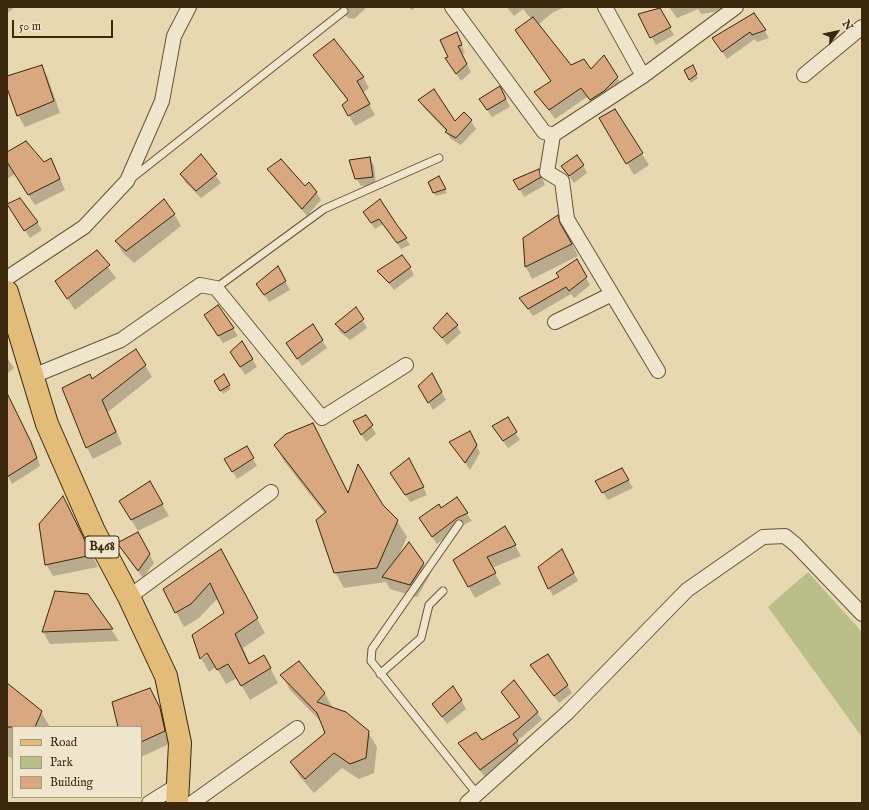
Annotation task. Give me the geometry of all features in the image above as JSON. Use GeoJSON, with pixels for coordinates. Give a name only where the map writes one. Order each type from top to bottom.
{"type":"FeatureCollection","features":[{"type":"Feature","properties":{"kind":"main road","name":"B468"},"geometry":{"type":"LineString","coordinates":[[7,292],[51,432],[94,531],[129,598],[166,676],[180,743],[177,794]]}},
{"type":"Feature","properties":{"kind":"street"},"geometry":{"type":"LineString","coordinates":[[7,278],[84,227],[127,181],[162,101],[174,36],[189,7]]}},
{"type":"Feature","properties":{"kind":"street"},"geometry":{"type":"LineString","coordinates":[[452,7],[544,132],[552,135]]}},
{"type":"Feature","properties":{"kind":"street"},"geometry":{"type":"LineString","coordinates":[[605,7],[643,76]]}},
{"type":"Feature","properties":{"kind":"street"},"geometry":{"type":"LineString","coordinates":[[658,372],[567,219],[562,181],[547,172],[552,135],[643,76],[736,7]]}},
{"type":"Feature","properties":{"kind":"street"},"geometry":{"type":"LineString","coordinates":[[804,75],[862,27]]}},
{"type":"Feature","properties":{"kind":"street"},"geometry":{"type":"LineString","coordinates":[[33,376],[121,340],[200,285],[216,288],[322,418],[406,365]]}},
{"type":"Feature","properties":{"kind":"street"},"geometry":{"type":"LineString","coordinates":[[555,322],[612,294]]}},
{"type":"Feature","properties":{"kind":"street"},"geometry":{"type":"LineString","coordinates":[[129,598],[271,492]]}},
{"type":"Feature","properties":{"kind":"street"},"geometry":{"type":"LineString","coordinates":[[472,799],[567,713],[687,590],[763,537],[785,536],[796,545],[862,614]]}},
{"type":"Feature","properties":{"kind":"street"},"geometry":{"type":"LineString","coordinates":[[192,803],[297,728]]}},
{"type":"Feature","properties":{"kind":"street"},"geometry":{"type":"LineString","coordinates":[[149,803],[177,794]]}},
{"type":"Feature","properties":{"kind":"lane"},"geometry":{"type":"LineString","coordinates":[[127,181],[344,11]]}},
{"type":"Feature","properties":{"kind":"lane"},"geometry":{"type":"LineString","coordinates":[[216,288],[324,209],[438,158]]}},
{"type":"Feature","properties":{"kind":"lane"},"geometry":{"type":"LineString","coordinates":[[459,524],[372,649],[371,661],[472,799]]}},
{"type":"Feature","properties":{"kind":"lane"},"geometry":{"type":"LineString","coordinates":[[380,674],[421,638],[429,605],[443,591]]}},
{"type":"Feature","properties":{"kind":"green space"},"geometry":{"type":"Polygon","coordinates":[[[808,572],[862,632],[862,737],[768,607],[808,572]]]}},
{"type":"Feature","properties":{"kind":"building"},"geometry":{"type":"Polygon","coordinates":[[[660,8],[671,27],[650,38],[638,14],[660,8]]]}},
{"type":"Feature","properties":{"kind":"building"},"geometry":{"type":"Polygon","coordinates":[[[754,13],[766,30],[752,35],[750,32],[722,52],[712,38],[754,13]]]}},
{"type":"Feature","properties":{"kind":"building"},"geometry":{"type":"Polygon","coordinates":[[[533,17],[571,65],[584,59],[591,69],[604,55],[618,77],[604,91],[590,100],[581,88],[549,110],[534,92],[551,81],[515,30],[533,17]]]}},
{"type":"Feature","properties":{"kind":"building"},"geometry":{"type":"Polygon","coordinates":[[[457,32],[462,45],[458,46],[467,64],[456,74],[445,58],[448,57],[440,40],[457,32]]]}},
{"type":"Feature","properties":{"kind":"building"},"geometry":{"type":"Polygon","coordinates":[[[334,39],[364,77],[357,81],[370,104],[348,116],[342,105],[348,100],[313,55],[334,39]]]}},
{"type":"Feature","properties":{"kind":"building"},"geometry":{"type":"Polygon","coordinates":[[[42,65],[54,101],[17,116],[7,88],[7,76],[42,65]]]}},
{"type":"Feature","properties":{"kind":"building"},"geometry":{"type":"Polygon","coordinates":[[[693,65],[697,74],[689,80],[684,70],[693,65]]]}},
{"type":"Feature","properties":{"kind":"building"},"geometry":{"type":"Polygon","coordinates":[[[500,86],[506,99],[487,110],[479,99],[500,86]]]}},
{"type":"Feature","properties":{"kind":"building"},"geometry":{"type":"Polygon","coordinates":[[[434,89],[455,121],[464,112],[472,120],[456,138],[445,132],[447,130],[418,100],[434,89]]]}},
{"type":"Feature","properties":{"kind":"building"},"geometry":{"type":"Polygon","coordinates":[[[615,109],[643,153],[626,164],[599,118],[615,109]]]}},
{"type":"Feature","properties":{"kind":"building"},"geometry":{"type":"Polygon","coordinates":[[[26,141],[44,162],[51,158],[60,179],[28,195],[7,162],[7,152],[26,141]]]}},
{"type":"Feature","properties":{"kind":"building"},"geometry":{"type":"Polygon","coordinates":[[[201,154],[217,174],[196,191],[180,174],[201,154]]]}},
{"type":"Feature","properties":{"kind":"building"},"geometry":{"type":"Polygon","coordinates":[[[577,155],[584,165],[569,176],[561,166],[577,155]]]}},
{"type":"Feature","properties":{"kind":"building"},"geometry":{"type":"Polygon","coordinates":[[[370,157],[373,177],[355,179],[349,160],[370,157]]]}},
{"type":"Feature","properties":{"kind":"building"},"geometry":{"type":"Polygon","coordinates":[[[281,159],[305,186],[309,182],[317,192],[302,209],[267,169],[281,159]]]}},
{"type":"Feature","properties":{"kind":"building"},"geometry":{"type":"Polygon","coordinates":[[[539,169],[541,177],[519,190],[513,180],[539,169]]]}},
{"type":"Feature","properties":{"kind":"building"},"geometry":{"type":"Polygon","coordinates":[[[439,176],[446,189],[433,193],[428,182],[439,176]]]}},
{"type":"Feature","properties":{"kind":"building"},"geometry":{"type":"Polygon","coordinates":[[[20,198],[38,222],[24,231],[7,204],[20,198]]]}},
{"type":"Feature","properties":{"kind":"building"},"geometry":{"type":"Polygon","coordinates":[[[164,199],[175,214],[126,251],[115,241],[164,199]]]}},
{"type":"Feature","properties":{"kind":"building"},"geometry":{"type":"Polygon","coordinates":[[[380,199],[407,238],[397,243],[379,219],[371,223],[363,212],[380,199]]]}},
{"type":"Feature","properties":{"kind":"building"},"geometry":{"type":"Polygon","coordinates":[[[558,215],[560,223],[572,244],[525,267],[523,238],[558,215]]]}},
{"type":"Feature","properties":{"kind":"building"},"geometry":{"type":"Polygon","coordinates":[[[97,250],[110,265],[67,299],[55,281],[97,250]]]}},
{"type":"Feature","properties":{"kind":"building"},"geometry":{"type":"Polygon","coordinates":[[[402,255],[411,267],[389,283],[377,271],[402,255]]]}},
{"type":"Feature","properties":{"kind":"building"},"geometry":{"type":"Polygon","coordinates":[[[577,259],[587,277],[569,291],[566,287],[528,309],[519,298],[559,277],[556,273],[577,259]]]}},
{"type":"Feature","properties":{"kind":"building"},"geometry":{"type":"Polygon","coordinates":[[[278,266],[286,281],[264,295],[256,284],[278,266]]]}},
{"type":"Feature","properties":{"kind":"building"},"geometry":{"type":"Polygon","coordinates":[[[218,305],[234,328],[218,336],[204,315],[218,305]]]}},
{"type":"Feature","properties":{"kind":"building"},"geometry":{"type":"Polygon","coordinates":[[[356,307],[364,319],[345,333],[335,324],[356,307]]]}},
{"type":"Feature","properties":{"kind":"building"},"geometry":{"type":"Polygon","coordinates":[[[447,313],[458,325],[442,338],[433,328],[447,313]]]}},
{"type":"Feature","properties":{"kind":"building"},"geometry":{"type":"Polygon","coordinates":[[[313,324],[323,340],[297,359],[286,343],[313,324]]]}},
{"type":"Feature","properties":{"kind":"building"},"geometry":{"type":"Polygon","coordinates":[[[242,341],[253,359],[240,367],[230,352],[242,341]]]}},
{"type":"Feature","properties":{"kind":"building"},"geometry":{"type":"Polygon","coordinates":[[[136,349],[146,365],[102,400],[116,432],[86,448],[62,388],[90,374],[92,379],[136,349]]]}},
{"type":"Feature","properties":{"kind":"building"},"geometry":{"type":"Polygon","coordinates":[[[432,373],[442,392],[428,403],[418,386],[432,373]]]}},
{"type":"Feature","properties":{"kind":"building"},"geometry":{"type":"Polygon","coordinates":[[[224,374],[230,385],[220,391],[214,381],[224,374]]]}},
{"type":"Feature","properties":{"kind":"building"},"geometry":{"type":"Polygon","coordinates":[[[7,393],[31,442],[37,458],[7,477],[7,393]]]}},
{"type":"Feature","properties":{"kind":"building"},"geometry":{"type":"Polygon","coordinates":[[[366,415],[373,425],[361,435],[353,421],[366,415]]]}},
{"type":"Feature","properties":{"kind":"building"},"geometry":{"type":"Polygon","coordinates":[[[508,417],[517,432],[503,441],[492,426],[508,417]]]}},
{"type":"Feature","properties":{"kind":"building"},"geometry":{"type":"Polygon","coordinates":[[[313,423],[348,493],[358,464],[383,505],[398,520],[377,568],[334,573],[316,520],[326,512],[274,445],[286,434],[313,423]]]}},
{"type":"Feature","properties":{"kind":"building"},"geometry":{"type":"Polygon","coordinates":[[[470,431],[477,445],[465,463],[449,442],[470,431]]]}},
{"type":"Feature","properties":{"kind":"building"},"geometry":{"type":"Polygon","coordinates":[[[247,446],[254,458],[232,472],[224,459],[247,446]]]}},
{"type":"Feature","properties":{"kind":"building"},"geometry":{"type":"Polygon","coordinates":[[[409,458],[424,487],[405,495],[390,473],[409,458]]]}},
{"type":"Feature","properties":{"kind":"building"},"geometry":{"type":"Polygon","coordinates":[[[622,468],[629,480],[602,493],[595,481],[622,468]]]}},
{"type":"Feature","properties":{"kind":"building"},"geometry":{"type":"Polygon","coordinates":[[[150,481],[163,504],[131,520],[119,501],[150,481]]]}},
{"type":"Feature","properties":{"kind":"building"},"geometry":{"type":"Polygon","coordinates":[[[63,496],[92,555],[45,565],[39,524],[63,496]]]}},
{"type":"Feature","properties":{"kind":"building"},"geometry":{"type":"Polygon","coordinates":[[[457,497],[468,513],[457,518],[432,537],[419,518],[439,504],[441,508],[457,497]]]}},
{"type":"Feature","properties":{"kind":"building"},"geometry":{"type":"Polygon","coordinates":[[[505,526],[516,545],[487,557],[496,573],[468,587],[453,560],[505,526]]]}},
{"type":"Feature","properties":{"kind":"building"},"geometry":{"type":"Polygon","coordinates":[[[138,532],[150,554],[138,571],[117,543],[138,532]]]}},
{"type":"Feature","properties":{"kind":"building"},"geometry":{"type":"Polygon","coordinates":[[[409,542],[424,563],[410,585],[382,577],[409,542]]]}},
{"type":"Feature","properties":{"kind":"building"},"geometry":{"type":"Polygon","coordinates":[[[221,549],[258,618],[235,634],[249,664],[264,655],[271,668],[241,686],[228,664],[217,670],[207,653],[200,659],[192,635],[224,613],[210,583],[191,604],[175,613],[163,589],[221,549]]]}},
{"type":"Feature","properties":{"kind":"building"},"geometry":{"type":"Polygon","coordinates":[[[562,549],[574,573],[548,589],[538,567],[562,549]]]}},
{"type":"Feature","properties":{"kind":"building"},"geometry":{"type":"Polygon","coordinates":[[[55,591],[88,594],[113,629],[42,632],[55,591]]]}},
{"type":"Feature","properties":{"kind":"building"},"geometry":{"type":"Polygon","coordinates":[[[548,654],[568,685],[554,696],[530,665],[548,654]]]}},
{"type":"Feature","properties":{"kind":"building"},"geometry":{"type":"Polygon","coordinates":[[[299,661],[325,693],[317,702],[346,712],[369,731],[366,758],[350,764],[334,753],[305,779],[290,762],[325,733],[317,713],[280,675],[299,661]]]}},
{"type":"Feature","properties":{"kind":"building"},"geometry":{"type":"Polygon","coordinates":[[[514,680],[538,712],[513,734],[518,741],[480,770],[458,743],[476,732],[482,740],[520,717],[501,692],[514,680]]]}},
{"type":"Feature","properties":{"kind":"building"},"geometry":{"type":"Polygon","coordinates":[[[7,683],[42,711],[35,726],[7,727],[7,683]]]}},
{"type":"Feature","properties":{"kind":"building"},"geometry":{"type":"Polygon","coordinates":[[[453,686],[462,700],[442,717],[432,704],[453,686]]]}},
{"type":"Feature","properties":{"kind":"building"},"geometry":{"type":"Polygon","coordinates":[[[150,688],[160,708],[165,731],[142,742],[142,726],[118,726],[112,702],[150,688]]]}}]}
